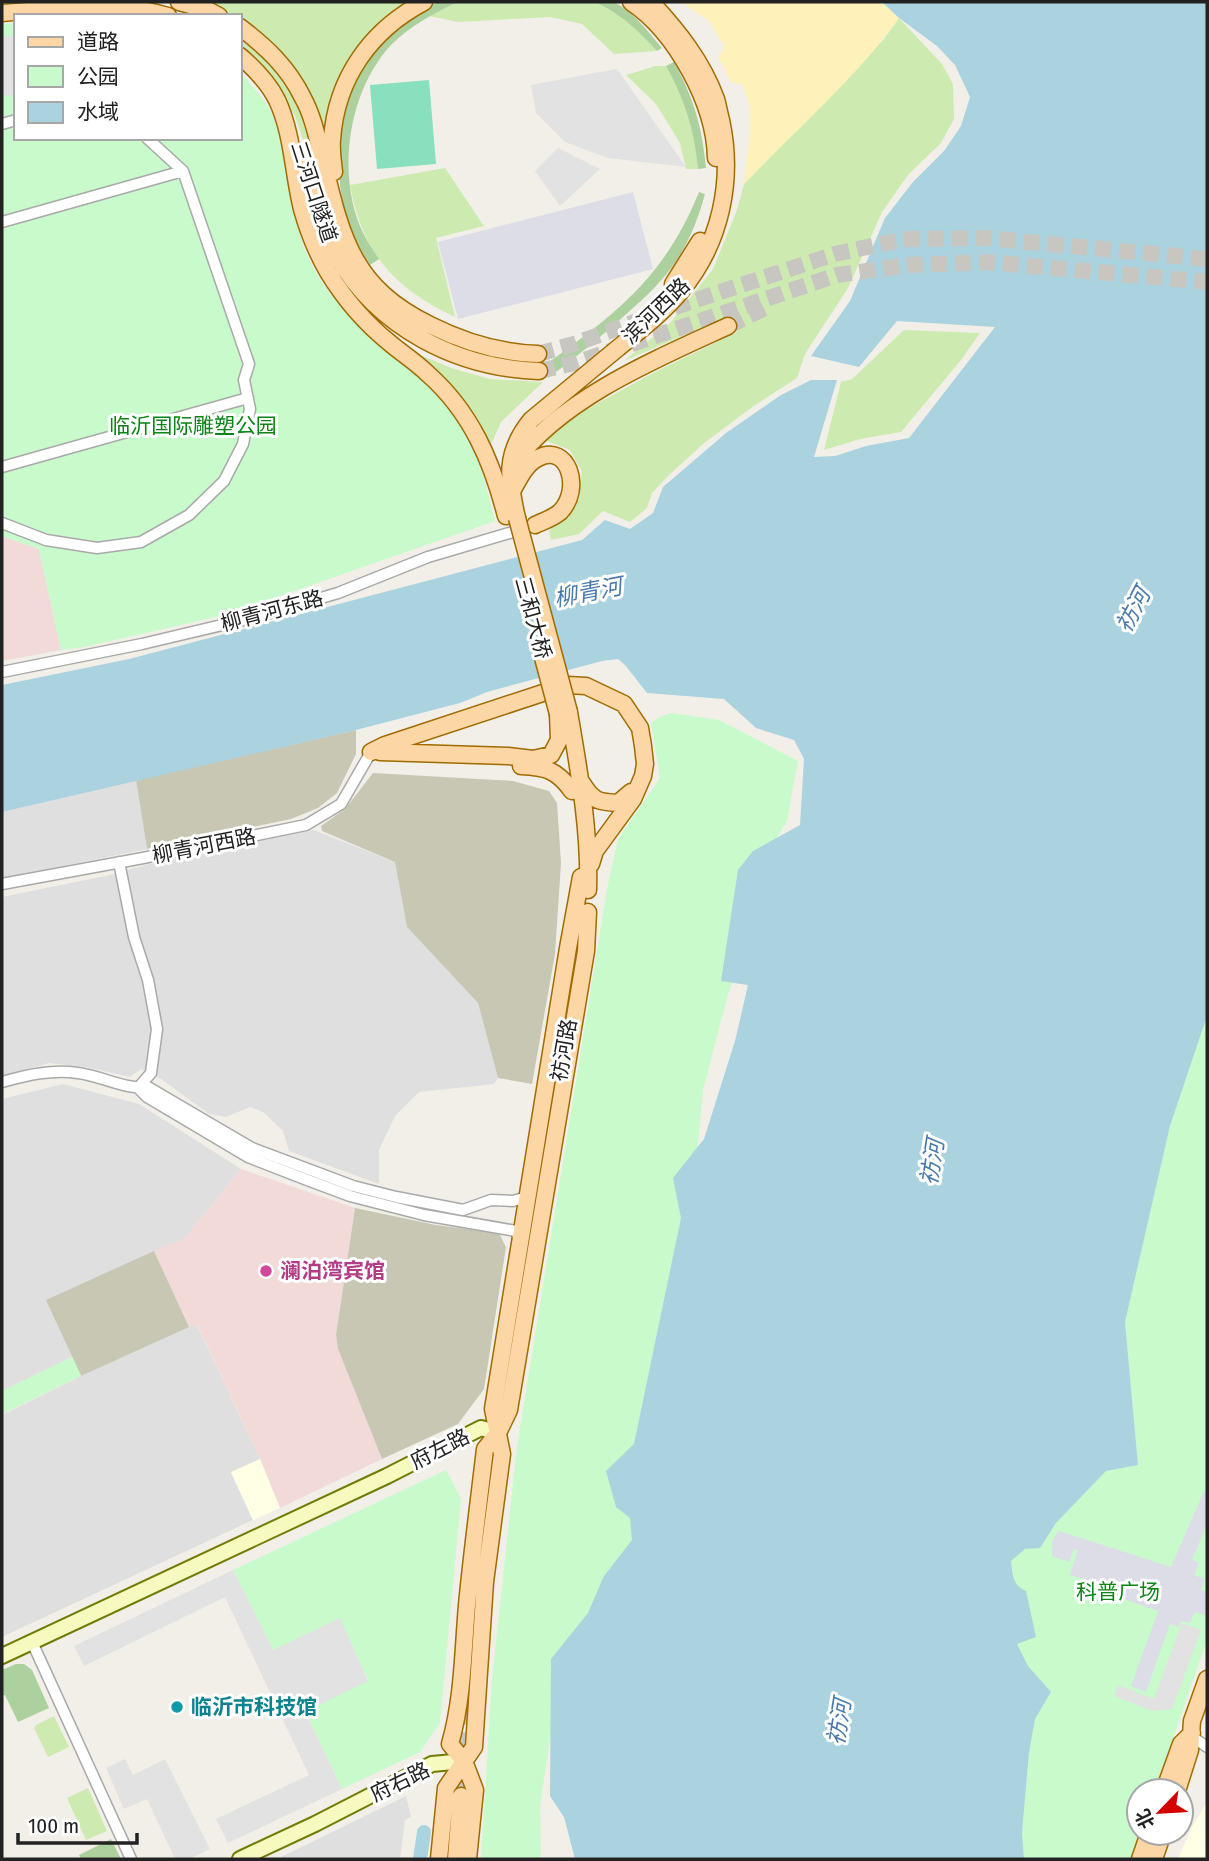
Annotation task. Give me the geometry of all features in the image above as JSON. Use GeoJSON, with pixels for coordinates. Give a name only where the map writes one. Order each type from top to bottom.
{"type":"FeatureCollection","features":[{"type":"Feature","properties":{"kind":"main road"},"geometry":{"type":"LineString","coordinates":[[2,5],[33,2]]}},
{"type":"Feature","properties":{"kind":"main road"},"geometry":{"type":"LineString","coordinates":[[179,2],[215,14]]}},
{"type":"Feature","properties":{"kind":"main road"},"geometry":{"type":"LineString","coordinates":[[337,217],[332,140],[338,106],[350,73],[378,34],[424,2]]}},
{"type":"Feature","properties":{"kind":"main road"},"geometry":{"type":"LineString","coordinates":[[506,494],[500,466],[514,428],[526,414],[663,296],[680,276],[696,250],[708,219],[716,184],[715,146],[705,105],[688,68],[668,37],[643,9],[631,2]]}},
{"type":"Feature","properties":{"kind":"main road","name":"滨河西路"},"geometry":{"type":"LineString","coordinates":[[506,494],[513,450],[520,433],[531,420],[653,319],[681,291],[697,270],[719,218],[726,184],[726,143],[716,100],[699,63],[678,31],[651,2]]}},
{"type":"Feature","properties":{"kind":"main road"},"geometry":{"type":"LineString","coordinates":[[2,13],[104,5],[133,7],[160,14]]}},
{"type":"Feature","properties":{"kind":"main road"},"geometry":{"type":"LineString","coordinates":[[242,29],[265,46],[287,71],[304,99],[317,134],[337,217]]}},
{"type":"Feature","properties":{"kind":"main road","name":"滨河西路"},"geometry":{"type":"LineString","coordinates":[[242,58],[263,79],[276,99],[285,121],[302,209],[311,239],[328,271],[345,298],[366,321],[428,373],[467,417],[506,494],[512,520]]}},
{"type":"Feature","properties":{"kind":"main road","name":"三河口隧道"},"geometry":{"type":"LineString","coordinates":[[276,99],[290,119],[321,221],[336,255],[356,286],[378,310],[405,330],[439,348],[512,370],[538,371]]}},
{"type":"Feature","properties":{"kind":"main road","name":"三河口隧道"},"geometry":{"type":"LineString","coordinates":[[337,217],[349,249],[368,278],[390,300],[415,318],[442,331],[486,346],[515,353],[538,354]]}},
{"type":"Feature","properties":{"kind":"main road"},"geometry":{"type":"LineString","coordinates":[[510,467],[530,442],[560,417],[643,366],[728,326]]}},
{"type":"Feature","properties":{"kind":"main road"},"geometry":{"type":"LineString","coordinates":[[506,494],[536,458],[548,454],[559,457],[568,467],[572,492],[559,513],[535,525]]}},
{"type":"Feature","properties":{"kind":"main road","name":"三和大桥"},"geometry":{"type":"LineString","coordinates":[[512,520],[564,713]]}},
{"type":"Feature","properties":{"kind":"main road"},"geometry":{"type":"LineString","coordinates":[[371,752],[567,685],[586,686],[624,704],[640,728],[645,764],[633,799],[595,851],[585,873],[568,948],[519,1241],[504,1389],[509,1410],[498,1433],[485,1449],[459,1702],[450,1744],[464,1761],[475,1790],[468,1859]]}},
{"type":"Feature","properties":{"kind":"main road"},"geometry":{"type":"LineString","coordinates":[[371,752],[533,759],[551,755],[559,740],[564,713]]}},
{"type":"Feature","properties":{"kind":"main road","name":"祊河路"},"geometry":{"type":"LineString","coordinates":[[504,1389],[586,951],[585,873],[576,786],[564,713]]}},
{"type":"Feature","properties":{"kind":"main road"},"geometry":{"type":"LineString","coordinates":[[371,752],[383,757],[531,766],[549,770],[602,802],[618,803],[629,795],[643,776]]}},
{"type":"Feature","properties":{"kind":"main road","name":"祊河路"},"geometry":{"type":"LineString","coordinates":[[504,1389],[585,873]]}},
{"type":"Feature","properties":{"kind":"main road"},"geometry":{"type":"LineString","coordinates":[[1181,1777],[1190,1750],[1192,1721],[1207,1679]]}},
{"type":"Feature","properties":{"kind":"main road"},"geometry":{"type":"LineString","coordinates":[[1169,1777],[1181,1744],[1199,1726],[1207,1703]]}},
{"type":"Feature","properties":{"kind":"main road"},"geometry":{"type":"LineString","coordinates":[[439,1859],[446,1788],[464,1761]]}},
{"type":"Feature","properties":{"kind":"main road"},"geometry":{"type":"LineString","coordinates":[[449,1859],[458,1796],[456,1859]]}},
{"type":"Feature","properties":{"kind":"street"},"geometry":{"type":"LineString","coordinates":[[2,523],[46,540],[97,548],[141,542],[189,515],[224,481],[243,444],[250,408],[244,380],[249,364],[183,170],[149,140]]}},
{"type":"Feature","properties":{"kind":"street"},"geometry":{"type":"LineString","coordinates":[[2,222],[183,170]]}},
{"type":"Feature","properties":{"kind":"street"},"geometry":{"type":"LineString","coordinates":[[2,467],[248,398]]}},
{"type":"Feature","properties":{"kind":"street","name":"柳青河东路"},"geometry":{"type":"LineString","coordinates":[[2,672],[142,644],[260,616],[338,593],[428,557],[535,525]]}},
{"type":"Feature","properties":{"kind":"street","name":"柳青河西路"},"geometry":{"type":"LineString","coordinates":[[2,884],[306,825],[341,804],[371,752]]}},
{"type":"Feature","properties":{"kind":"street"},"geometry":{"type":"LineString","coordinates":[[119,862],[157,1029],[150,1073],[138,1088]]}},
{"type":"Feature","properties":{"kind":"street"},"geometry":{"type":"LineString","coordinates":[[2,1082],[37,1072],[78,1073],[138,1088],[149,1087],[252,1148],[354,1186],[396,1197],[463,1210],[491,1200],[513,1201],[527,1197]]}},
{"type":"Feature","properties":{"kind":"street"},"geometry":{"type":"LineString","coordinates":[[138,1088],[147,1097],[248,1157],[350,1196],[424,1215],[516,1231],[519,1241]]}},
{"type":"Feature","properties":{"kind":"street","name":"府左路"},"geometry":{"type":"LineString","coordinates":[[2,1658],[387,1476],[481,1428],[498,1433]]}},
{"type":"Feature","properties":{"kind":"street"},"geometry":{"type":"LineString","coordinates":[[33,1644],[131,1859]]}},
{"type":"Feature","properties":{"kind":"street"},"geometry":{"type":"LineString","coordinates":[[1191,1736],[1207,1747]]}},
{"type":"Feature","properties":{"kind":"street","name":"府右路"},"geometry":{"type":"LineString","coordinates":[[240,1859],[432,1764],[464,1761]]}},
{"type":"Feature","properties":{"kind":"street","name":"府右路"},"geometry":{"type":"LineString","coordinates":[[250,1859],[432,1772],[464,1761]]}},
{"type":"Feature","properties":{"kind":"shaded area"},"geometry":{"type":"Polygon","coordinates":[[[14,35],[14,95],[2,96],[2,37],[14,35]]]}},
{"type":"Feature","properties":{"kind":"shaded area"},"geometry":{"type":"Polygon","coordinates":[[[617,69],[686,167],[608,158],[565,142],[536,113],[531,85],[617,69]]]}},
{"type":"Feature","properties":{"kind":"shaded area"},"geometry":{"type":"Polygon","coordinates":[[[558,148],[600,169],[560,206],[535,171],[558,148]]]}},
{"type":"Feature","properties":{"kind":"shaded area"},"geometry":{"type":"Polygon","coordinates":[[[633,192],[653,269],[458,319],[438,242],[633,192]]]}},
{"type":"Feature","properties":{"kind":"shaded area"},"geometry":{"type":"Polygon","coordinates":[[[2,536],[39,549],[61,650],[2,661],[2,536]]]}},
{"type":"Feature","properties":{"kind":"shaded area"},"geometry":{"type":"Polygon","coordinates":[[[356,730],[356,754],[337,793],[318,808],[291,819],[147,849],[136,780],[356,730]]]}},
{"type":"Feature","properties":{"kind":"shaded area"},"geometry":{"type":"Polygon","coordinates":[[[373,773],[513,781],[549,791],[557,803],[561,863],[555,954],[532,1084],[498,1078],[478,1003],[407,927],[395,862],[322,831],[321,826],[345,809],[373,773]]]}},
{"type":"Feature","properties":{"kind":"shaded area"},"geometry":{"type":"Polygon","coordinates":[[[136,780],[147,849],[2,878],[2,812],[136,780]]]}},
{"type":"Feature","properties":{"kind":"shaded area"},"geometry":{"type":"Polygon","coordinates":[[[314,830],[395,862],[407,927],[478,1003],[498,1078],[494,1084],[419,1092],[395,1116],[379,1150],[379,1184],[289,1151],[283,1131],[263,1112],[250,1107],[226,1117],[209,1114],[161,1079],[141,1069],[130,1077],[86,1067],[49,1063],[2,1077],[2,897],[314,830]]]}},
{"type":"Feature","properties":{"kind":"shaded area"},"geometry":{"type":"Polygon","coordinates":[[[63,1084],[139,1104],[241,1169],[185,1238],[47,1300],[72,1357],[2,1391],[2,1099],[63,1084]]]}},
{"type":"Feature","properties":{"kind":"shaded area"},"geometry":{"type":"Polygon","coordinates":[[[241,1169],[355,1208],[336,1335],[338,1349],[382,1459],[280,1508],[197,1324],[189,1327],[154,1251],[185,1238],[241,1169]]]}},
{"type":"Feature","properties":{"kind":"shaded area"},"geometry":{"type":"Polygon","coordinates":[[[355,1208],[436,1225],[499,1233],[506,1247],[484,1389],[458,1424],[382,1459],[338,1349],[336,1335],[355,1208]]]}},
{"type":"Feature","properties":{"kind":"shaded area"},"geometry":{"type":"Polygon","coordinates":[[[154,1251],[189,1327],[81,1376],[46,1300],[154,1251]]]}},
{"type":"Feature","properties":{"kind":"shaded area"},"geometry":{"type":"Polygon","coordinates":[[[196,1323],[260,1459],[231,1473],[253,1520],[2,1637],[2,1415],[196,1323]]]}},
{"type":"Feature","properties":{"kind":"shaded area"},"geometry":{"type":"Polygon","coordinates":[[[260,1459],[280,1508],[253,1520],[231,1472],[260,1459]]]}},
{"type":"Feature","properties":{"kind":"shaded area"},"geometry":{"type":"Polygon","coordinates":[[[1204,1491],[1207,1492],[1207,1524],[1192,1560],[1199,1563],[1194,1575],[1205,1579],[1201,1590],[1207,1592],[1207,1616],[1195,1612],[1190,1623],[1181,1621],[1179,1627],[1170,1624],[1146,1692],[1131,1686],[1158,1611],[1112,1595],[1113,1588],[1070,1575],[1078,1550],[1074,1549],[1069,1562],[1052,1556],[1052,1541],[1059,1531],[1171,1567],[1204,1491]]]}},
{"type":"Feature","properties":{"kind":"shaded area"},"geometry":{"type":"Polygon","coordinates":[[[233,1570],[273,1650],[340,1618],[368,1681],[305,1712],[342,1789],[228,1843],[216,1819],[309,1775],[225,1597],[84,1666],[74,1646],[233,1570]]]}},
{"type":"Feature","properties":{"kind":"shaded area"},"geometry":{"type":"Polygon","coordinates":[[[1182,1623],[1201,1630],[1172,1709],[1153,1711],[1114,1696],[1118,1685],[1154,1699],[1182,1623]]]}},
{"type":"Feature","properties":{"kind":"shaded area"},"geometry":{"type":"Polygon","coordinates":[[[125,1759],[133,1775],[165,1759],[210,1849],[189,1859],[175,1859],[147,1799],[124,1809],[106,1768],[125,1759]]]}},
{"type":"Feature","properties":{"kind":"shaded area"},"geometry":{"type":"Polygon","coordinates":[[[406,1796],[411,1817],[405,1820],[400,1859],[277,1859],[406,1796]]]}},
{"type":"Feature","properties":{"kind":"shaded area"},"geometry":{"type":"Polygon","coordinates":[[[1207,1802],[1207,1859],[1178,1859],[1183,1847],[1195,1847],[1195,1822],[1207,1802]]]}},
{"type":"Feature","properties":{"kind":"green space"},"geometry":{"type":"Polygon","coordinates":[[[412,2],[375,29],[326,148],[292,66],[269,41],[242,20],[242,14],[231,14],[208,3],[412,2]]]}},
{"type":"Feature","properties":{"kind":"green space"},"geometry":{"type":"Polygon","coordinates":[[[438,2],[458,2],[423,20],[391,45],[377,63],[357,106],[349,153],[349,176],[358,221],[379,259],[370,265],[355,239],[345,211],[339,152],[343,122],[351,94],[364,67],[381,42],[392,31],[438,2]]]}},
{"type":"Feature","properties":{"kind":"green space"},"geometry":{"type":"Polygon","coordinates":[[[458,2],[595,2],[635,27],[657,51],[614,54],[582,24],[550,17],[458,22],[429,16],[458,2]]]}},
{"type":"Feature","properties":{"kind":"green space"},"geometry":{"type":"Polygon","coordinates":[[[595,2],[612,2],[619,5],[639,22],[662,48],[657,51],[629,23],[595,2]]]}},
{"type":"Feature","properties":{"kind":"green space"},"geometry":{"type":"Polygon","coordinates":[[[899,18],[942,64],[953,84],[954,119],[941,143],[908,175],[882,212],[848,288],[805,354],[797,378],[703,444],[652,493],[647,508],[630,522],[603,511],[579,534],[551,540],[549,531],[576,503],[582,472],[570,450],[544,440],[587,409],[737,332],[729,316],[624,361],[670,323],[713,269],[737,210],[744,184],[884,39],[899,18]]]}},
{"type":"Feature","properties":{"kind":"green space","name":"临沂国际雕塑公园"},"geometry":{"type":"Polygon","coordinates":[[[14,23],[14,140],[242,140],[242,74],[264,100],[274,119],[298,228],[311,263],[338,303],[362,330],[432,388],[452,410],[476,455],[495,521],[225,615],[61,650],[39,549],[2,536],[2,24],[14,23]]]}},
{"type":"Feature","properties":{"kind":"green space"},"geometry":{"type":"Polygon","coordinates":[[[242,38],[261,52],[277,71],[301,112],[326,208],[295,116],[282,95],[242,48],[242,38]]]}},
{"type":"Feature","properties":{"kind":"green space"},"geometry":{"type":"Polygon","coordinates":[[[674,62],[696,113],[706,168],[698,169],[688,116],[666,66],[674,62]]]}},
{"type":"Feature","properties":{"kind":"green space"},"geometry":{"type":"Polygon","coordinates":[[[656,66],[666,66],[678,91],[688,116],[698,169],[686,169],[680,143],[656,104],[626,75],[656,66]]]}},
{"type":"Feature","properties":{"kind":"green space"},"geometry":{"type":"Polygon","coordinates":[[[429,80],[436,164],[377,169],[370,85],[429,80]]]}},
{"type":"Feature","properties":{"kind":"green space"},"geometry":{"type":"Polygon","coordinates":[[[445,168],[484,226],[436,238],[455,317],[415,294],[384,266],[363,230],[350,185],[445,168]]]}},
{"type":"Feature","properties":{"kind":"green space"},"geometry":{"type":"Polygon","coordinates":[[[699,192],[705,194],[696,223],[678,259],[667,274],[623,317],[548,378],[541,368],[614,312],[653,272],[670,249],[699,192]]]}},
{"type":"Feature","properties":{"kind":"green space"},"geometry":{"type":"Polygon","coordinates":[[[904,330],[980,333],[901,432],[860,439],[824,450],[841,382],[852,379],[904,330]]]}},
{"type":"Feature","properties":{"kind":"green space"},"geometry":{"type":"Polygon","coordinates":[[[389,332],[423,356],[451,368],[490,379],[543,382],[501,422],[490,447],[481,424],[461,396],[389,332]]]}},
{"type":"Feature","properties":{"kind":"green space"},"geometry":{"type":"Polygon","coordinates":[[[671,713],[719,720],[798,761],[787,821],[757,869],[746,939],[727,998],[703,1090],[692,1208],[641,1531],[560,1672],[540,1806],[541,1859],[481,1859],[492,1679],[517,1447],[607,889],[618,839],[660,778],[651,723],[671,713]]]}},
{"type":"Feature","properties":{"kind":"green space","name":"科普广场"},"geometry":{"type":"Polygon","coordinates":[[[1207,1016],[1207,1640],[1160,1777],[1125,1777],[1125,1847],[1135,1847],[1131,1859],[1024,1859],[1022,1832],[1029,1753],[1035,1719],[1051,1692],[1028,1666],[1017,1644],[1036,1636],[1019,1588],[1014,1582],[1011,1561],[1025,1549],[1040,1547],[1056,1523],[1106,1471],[1138,1465],[1125,1322],[1170,1126],[1207,1016]]]}},
{"type":"Feature","properties":{"kind":"green space"},"geometry":{"type":"Polygon","coordinates":[[[72,1357],[81,1376],[2,1414],[2,1391],[72,1357]]]}},
{"type":"Feature","properties":{"kind":"green space"},"geometry":{"type":"Polygon","coordinates":[[[446,1470],[461,1499],[440,1723],[420,1752],[342,1789],[305,1711],[368,1680],[340,1619],[273,1650],[233,1570],[446,1470]]]}},
{"type":"Feature","properties":{"kind":"green space"},"geometry":{"type":"Polygon","coordinates":[[[16,1664],[24,1664],[32,1670],[49,1708],[18,1722],[5,1695],[2,1696],[2,1670],[16,1664]]]}},
{"type":"Feature","properties":{"kind":"green space"},"geometry":{"type":"Polygon","coordinates":[[[54,1716],[69,1747],[48,1757],[34,1728],[54,1716]]]}},
{"type":"Feature","properties":{"kind":"green space"},"geometry":{"type":"Polygon","coordinates":[[[88,1788],[107,1831],[86,1840],[67,1798],[88,1788]]]}},
{"type":"Feature","properties":{"kind":"green space"},"geometry":{"type":"Polygon","coordinates":[[[111,1839],[121,1859],[81,1859],[79,1855],[111,1839]]]}},
{"type":"Feature","properties":{"kind":"sand"},"geometry":{"type":"Polygon","coordinates":[[[680,2],[882,2],[899,18],[864,62],[744,184],[750,108],[743,85],[731,82],[719,58],[724,46],[709,21],[680,2]]]}},
{"type":"Feature","properties":{"kind":"water"},"geometry":{"type":"Polygon","coordinates":[[[882,2],[1207,2],[1207,1016],[1170,1126],[1125,1322],[1138,1465],[1106,1471],[1056,1523],[1040,1548],[1025,1549],[1011,1561],[1016,1583],[1026,1591],[1036,1637],[1017,1644],[1028,1666],[1051,1692],[1035,1719],[1029,1753],[1022,1832],[1024,1859],[575,1859],[564,1817],[550,1796],[551,1659],[588,1613],[604,1576],[632,1540],[630,1518],[616,1507],[606,1471],[634,1444],[681,1218],[673,1178],[704,1139],[735,1041],[748,985],[721,981],[738,870],[753,851],[800,825],[804,759],[794,740],[756,728],[724,699],[647,693],[618,659],[487,692],[460,703],[356,730],[2,812],[2,685],[129,659],[582,540],[605,520],[630,529],[653,513],[663,487],[726,433],[781,395],[811,380],[837,380],[814,457],[835,456],[866,446],[909,438],[995,327],[897,321],[859,367],[811,356],[850,301],[885,218],[913,182],[944,151],[961,126],[970,97],[955,65],[937,46],[882,2]]]}},
{"type":"Feature","properties":{"kind":"waterway"},"geometry":{"type":"LineString","coordinates":[[420,1859],[424,1832]]}},
{"type":"Feature","properties":{"kind":"tunnel"},"geometry":{"type":"LineString","coordinates":[[538,354],[835,254],[904,239],[987,238],[1207,259]]}},
{"type":"Feature","properties":{"kind":"tunnel"},"geometry":{"type":"LineString","coordinates":[[539,371],[575,363],[837,275],[908,265],[989,262],[1207,282]]}},
{"type":"Feature","properties":{"kind":"tunnel"},"geometry":{"type":"LineString","coordinates":[[728,326],[767,307]]}},
{"type":"Feature","properties":{"kind":"tunnel"},"geometry":{"type":"LineString","coordinates":[[456,1796],[463,1711]]}},
{"type":"Feature","properties":{"kind":"place","name":"澜泊湾宾馆"},"geometry":{"type":"Point","coordinates":[266,1271]}},
{"type":"Feature","properties":{"kind":"place","name":"临沂市科技馆"},"geometry":{"type":"Point","coordinates":[177,1707]}},
{"type":"Feature","properties":{"kind":"water label","name":"柳青河"},"geometry":{"type":"Point","coordinates":[588,592]}},
{"type":"Feature","properties":{"kind":"water label","name":"祊河"},"geometry":{"type":"Point","coordinates":[1133,610]}},
{"type":"Feature","properties":{"kind":"water label","name":"祊河"},"geometry":{"type":"Point","coordinates":[932,1162]}},
{"type":"Feature","properties":{"kind":"water label","name":"祊河"},"geometry":{"type":"Point","coordinates":[839,1722]}}]}
